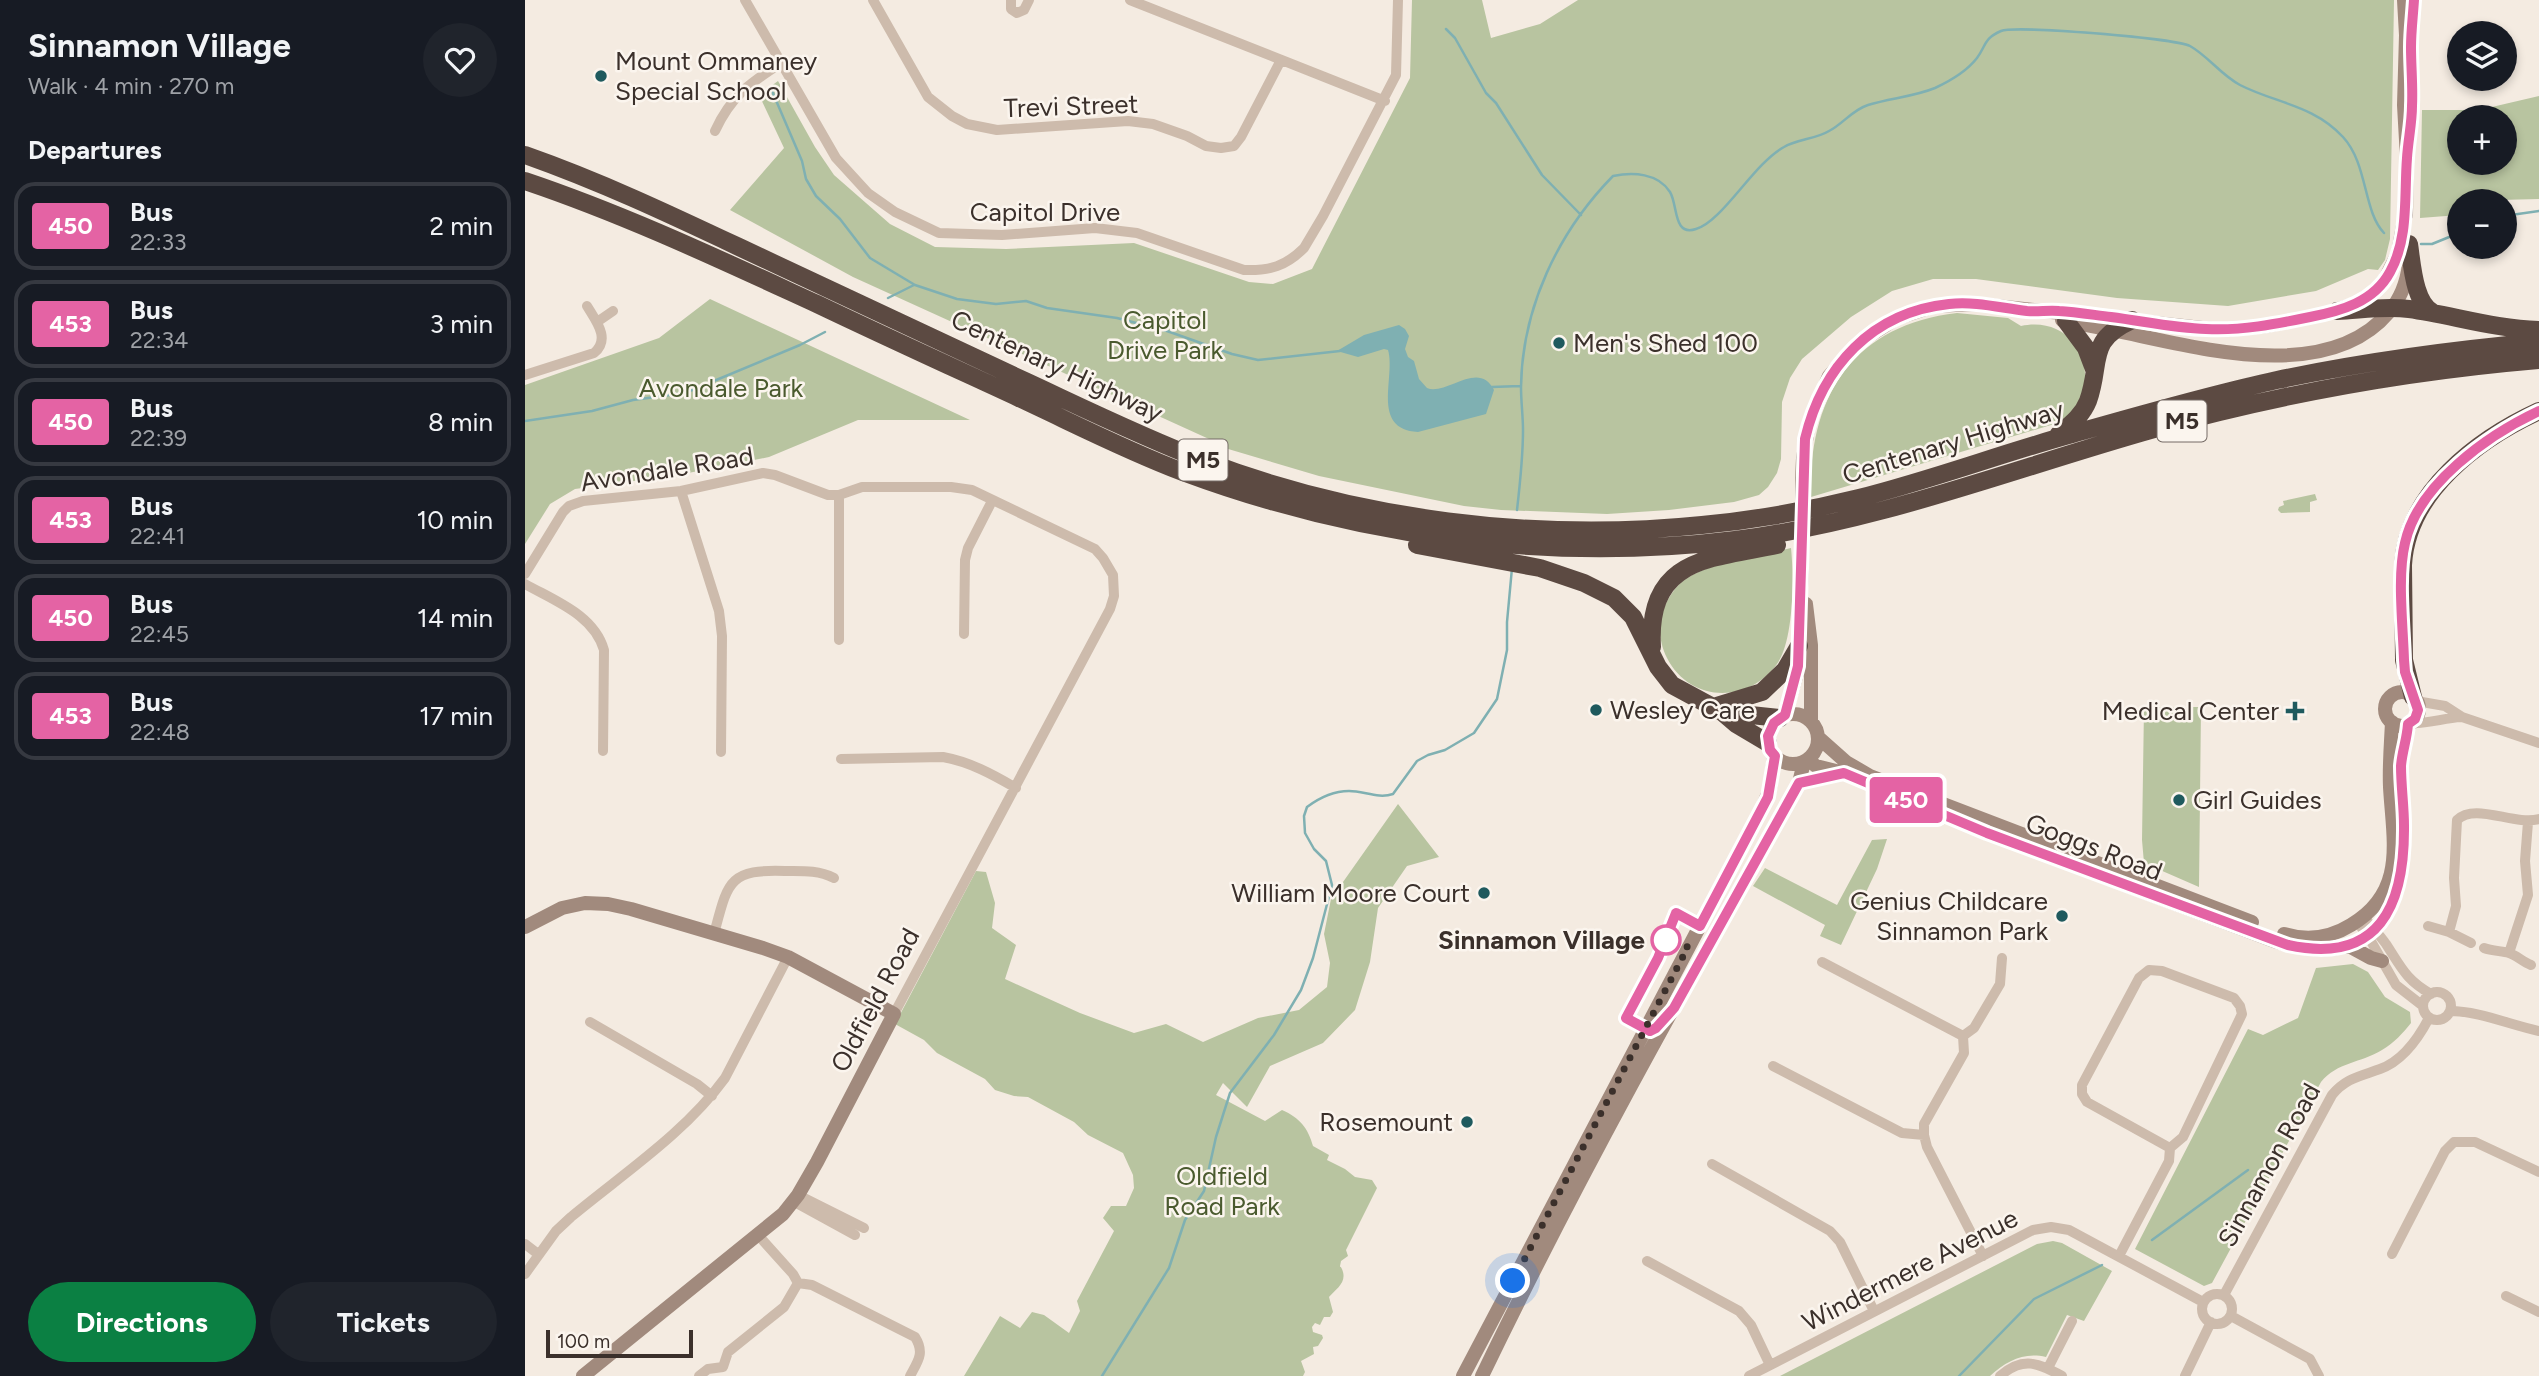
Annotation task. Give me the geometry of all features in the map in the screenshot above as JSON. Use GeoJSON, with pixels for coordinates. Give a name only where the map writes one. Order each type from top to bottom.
{"type":"FeatureCollection","features":[{"type":"Feature","properties":{"kind":"highway","name":"Centenary Highway"},"geometry":{"type":"LineString","coordinates":[[525,155],[622,192],[1104,418],[1193,456],[1305,493],[1449,521],[1519,528],[1616,530],[1700,526],[1780,515],[1856,499],[2205,397],[2299,376],[2434,353],[2539,342]]}},
{"type":"Feature","properties":{"kind":"highway","name":"Centenary Highway"},"geometry":{"type":"LineString","coordinates":[[525,181],[602,208],[713,255],[1091,432],[1179,470],[1300,510],[1353,522],[1430,536],[1545,548],[1658,546],[1719,541],[1834,523],[2221,412],[2370,381],[2461,367],[2539,360]]}},
{"type":"Feature","properties":{"kind":"highway"},"geometry":{"type":"LineString","coordinates":[[2409,244],[2419,297],[2425,308],[2434,313]]}},
{"type":"Feature","properties":{"kind":"highway"},"geometry":{"type":"LineString","coordinates":[[2337,311],[2393,308],[2539,330]]}},
{"type":"Feature","properties":{"kind":"highway"},"geometry":{"type":"LineString","coordinates":[[2054,439],[2082,412],[2090,392],[2099,348],[2112,330],[2132,320]]}},
{"type":"Feature","properties":{"kind":"highway"},"geometry":{"type":"LineString","coordinates":[[2067,321],[2086,348],[2094,369]]}},
{"type":"Feature","properties":{"kind":"highway"},"geometry":{"type":"LineString","coordinates":[[2415,699],[2404,660],[2403,565],[2409,531],[2431,492],[2464,459],[2507,428],[2539,411]]}},
{"type":"Feature","properties":{"kind":"highway"},"geometry":{"type":"LineString","coordinates":[[1353,522],[1362,533],[1540,568],[1584,583],[1625,607],[1639,625],[1664,677],[1672,685],[1718,710],[1771,749]]}},
{"type":"Feature","properties":{"kind":"highway"},"geometry":{"type":"LineString","coordinates":[[1653,657],[1653,610],[1661,593],[1680,571],[1702,561],[1817,536],[1834,523]]}},
{"type":"Feature","properties":{"kind":"highway"},"geometry":{"type":"LineString","coordinates":[[1718,710],[1762,692],[1785,670],[1800,646]]}},
{"type":"Feature","properties":{"kind":"highway"},"geometry":{"type":"LineString","coordinates":[[1718,710],[1782,716]]}},
{"type":"Feature","properties":{"kind":"main road"},"geometry":{"type":"LineString","coordinates":[[2404,0],[2409,52]]}},
{"type":"Feature","properties":{"kind":"main road"},"geometry":{"type":"LineString","coordinates":[[2030,311],[2212,350],[2250,354],[2284,355],[2317,351],[2347,343],[2371,329],[2393,308],[2407,276],[2409,52],[2414,0]]}},
{"type":"Feature","properties":{"kind":"main road"},"geometry":{"type":"LineString","coordinates":[[1463,1376],[1770,789],[1770,729],[1782,716],[1796,680],[1800,646],[1805,439],[1817,399],[1835,369],[1864,339],[1897,318],[1934,306],[1977,304],[2191,328],[2234,329],[2266,326],[2337,311],[2366,298],[2385,280],[2398,253],[2406,209]]}},
{"type":"Feature","properties":{"kind":"main road"},"geometry":{"type":"LineString","coordinates":[[1482,1376],[1575,1192],[1799,783],[1806,761],[1814,754],[1819,738],[1811,721],[1810,634],[1802,589]]}},
{"type":"Feature","properties":{"kind":"main road"},"geometry":{"type":"LineString","coordinates":[[2360,919],[2384,892],[2394,861],[2390,784],[2392,723],[2385,710],[2390,697],[2400,692],[2415,699],[2417,715],[2409,723],[2401,763],[2404,824],[2399,877],[2392,904],[2371,933]]}},
{"type":"Feature","properties":{"kind":"main road"},"geometry":{"type":"LineString","coordinates":[[1782,716],[1799,714],[1811,721]]}},
{"type":"Feature","properties":{"kind":"main road"},"geometry":{"type":"LineString","coordinates":[[2392,723],[2409,723]]}},
{"type":"Feature","properties":{"kind":"main road","name":"Goggs Road"},"geometry":{"type":"LineString","coordinates":[[1819,738],[1846,762],[1870,775],[2280,933],[2318,937],[2336,933],[2360,919]]}},
{"type":"Feature","properties":{"kind":"main road"},"geometry":{"type":"LineString","coordinates":[[1771,749],[1788,764],[1806,761]]}},
{"type":"Feature","properties":{"kind":"main road","name":"Goggs Road"},"geometry":{"type":"LineString","coordinates":[[1806,761],[1844,773],[1987,833],[2274,941],[2314,950],[2333,950],[2349,946],[2371,933]]}},
{"type":"Feature","properties":{"kind":"main road"},"geometry":{"type":"LineString","coordinates":[[1799,783],[1844,773]]}},
{"type":"Feature","properties":{"kind":"main road"},"geometry":{"type":"LineString","coordinates":[[525,927],[562,908],[586,903],[631,909],[788,957],[894,1014]]}},
{"type":"Feature","properties":{"kind":"main road"},"geometry":{"type":"LineString","coordinates":[[2349,946],[2382,961]]}},
{"type":"Feature","properties":{"kind":"main road","name":"Oldfield Road"},"geometry":{"type":"LineString","coordinates":[[583,1376],[758,1235],[796,1198],[894,1014]]}},
{"type":"Feature","properties":{"kind":"street","name":"Capitol Drive"},"geometry":{"type":"LineString","coordinates":[[745,0],[836,158],[877,199],[895,212],[939,233],[1002,235],[1095,228],[1137,233],[1244,270],[1261,271],[1283,266],[1304,248],[1385,101],[1396,75],[1398,0]]}},
{"type":"Feature","properties":{"kind":"street","name":"Trevi Street"},"geometry":{"type":"LineString","coordinates":[[873,0],[928,97],[952,116],[981,128],[997,130],[1128,121],[1153,124],[1188,136],[1206,146],[1221,148],[1234,145],[1241,137],[1281,60]]}},
{"type":"Feature","properties":{"kind":"street"},"geometry":{"type":"LineString","coordinates":[[1011,0],[1011,9],[1018,13],[1024,10],[1029,0]]}},
{"type":"Feature","properties":{"kind":"street"},"geometry":{"type":"LineString","coordinates":[[1130,0],[1385,101]]}},
{"type":"Feature","properties":{"kind":"street"},"geometry":{"type":"LineString","coordinates":[[715,131],[724,111],[746,86],[781,63]]}},
{"type":"Feature","properties":{"kind":"street"},"geometry":{"type":"LineString","coordinates":[[525,375],[594,353],[599,349],[603,339],[587,306]]}},
{"type":"Feature","properties":{"kind":"street"},"geometry":{"type":"LineString","coordinates":[[597,322],[613,311]]}},
{"type":"Feature","properties":{"kind":"street","name":"Avondale Road"},"geometry":{"type":"LineString","coordinates":[[525,574],[557,520],[569,506],[583,502],[681,491],[763,473],[775,475],[819,493],[839,495],[862,487],[951,487],[972,490],[1095,549],[1113,575]]}},
{"type":"Feature","properties":{"kind":"street"},"geometry":{"type":"LineString","coordinates":[[681,491],[719,611],[722,636],[721,751]]}},
{"type":"Feature","properties":{"kind":"street"},"geometry":{"type":"LineString","coordinates":[[839,495],[839,640]]}},
{"type":"Feature","properties":{"kind":"street"},"geometry":{"type":"LineString","coordinates":[[964,634],[965,560],[968,548],[992,501]]}},
{"type":"Feature","properties":{"kind":"street","name":"Oldfield Road"},"geometry":{"type":"LineString","coordinates":[[894,1014],[1110,609],[1114,596],[1113,575]]}},
{"type":"Feature","properties":{"kind":"street"},"geometry":{"type":"LineString","coordinates":[[525,584],[589,621],[601,637],[604,650],[603,751]]}},
{"type":"Feature","properties":{"kind":"street"},"geometry":{"type":"LineString","coordinates":[[2415,699],[2445,706],[2462,717],[2539,743]]}},
{"type":"Feature","properties":{"kind":"street"},"geometry":{"type":"LineString","coordinates":[[2409,723],[2423,724],[2438,719],[2462,717]]}},
{"type":"Feature","properties":{"kind":"street"},"geometry":{"type":"LineString","coordinates":[[841,759],[943,757],[972,764],[1016,788]]}},
{"type":"Feature","properties":{"kind":"street"},"geometry":{"type":"LineString","coordinates":[[2449,932],[2456,906],[2454,878],[2457,820],[2462,816],[2477,813],[2534,820],[2525,861],[2528,895],[2509,953]]}},
{"type":"Feature","properties":{"kind":"street"},"geometry":{"type":"LineString","coordinates":[[714,934],[727,892],[735,879],[748,872],[808,871],[834,878]]}},
{"type":"Feature","properties":{"kind":"street"},"geometry":{"type":"LineString","coordinates":[[2360,919],[2403,973],[2418,987],[2431,994]]}},
{"type":"Feature","properties":{"kind":"street"},"geometry":{"type":"LineString","coordinates":[[2428,926],[2449,932],[2471,943]]}},
{"type":"Feature","properties":{"kind":"street"},"geometry":{"type":"LineString","coordinates":[[2371,933],[2382,961],[2396,985],[2423,1006],[2429,1018],[2442,1020],[2450,1011],[2471,1011],[2502,1023],[2539,1031]]}},
{"type":"Feature","properties":{"kind":"street"},"geometry":{"type":"LineString","coordinates":[[2484,948],[2497,953],[2509,953],[2531,965]]}},
{"type":"Feature","properties":{"kind":"street"},"geometry":{"type":"LineString","coordinates":[[525,1274],[538,1254],[571,1217],[690,1119],[712,1096],[777,982],[788,957]]}},
{"type":"Feature","properties":{"kind":"street"},"geometry":{"type":"LineString","coordinates":[[1963,1036],[1974,1028],[2000,984],[2002,958]]}},
{"type":"Feature","properties":{"kind":"street"},"geometry":{"type":"LineString","coordinates":[[1822,961],[1963,1036]]}},
{"type":"Feature","properties":{"kind":"street"},"geometry":{"type":"LineString","coordinates":[[2119,1256],[2169,1161],[2170,1148],[2183,1137],[2242,1014],[2241,1006],[2234,998],[2162,971],[2149,970],[2139,978],[2082,1085],[2082,1094],[2087,1102],[2170,1148]]}},
{"type":"Feature","properties":{"kind":"street"},"geometry":{"type":"LineString","coordinates":[[2423,1006],[2425,998],[2438,992],[2447,997],[2450,1011]]}},
{"type":"Feature","properties":{"kind":"street","name":"Sinnamon Road"},"geometry":{"type":"LineString","coordinates":[[2224,1295],[2332,1095],[2348,1080],[2397,1060],[2414,1043],[2429,1018]]}},
{"type":"Feature","properties":{"kind":"street"},"geometry":{"type":"LineString","coordinates":[[590,1022],[697,1084],[712,1096]]}},
{"type":"Feature","properties":{"kind":"street"},"geometry":{"type":"LineString","coordinates":[[1963,1036],[1964,1053],[1924,1124],[1924,1135],[1927,1147],[1983,1256]]}},
{"type":"Feature","properties":{"kind":"street"},"geometry":{"type":"LineString","coordinates":[[1773,1066],[1902,1133],[1924,1135]]}},
{"type":"Feature","properties":{"kind":"street"},"geometry":{"type":"LineString","coordinates":[[2392,1254],[2445,1151],[2454,1142],[2475,1142],[2539,1172]]}},
{"type":"Feature","properties":{"kind":"street"},"geometry":{"type":"LineString","coordinates":[[1712,1164],[1830,1231],[1840,1242],[1874,1311]]}},
{"type":"Feature","properties":{"kind":"street"},"geometry":{"type":"LineString","coordinates":[[796,1198],[859,1232]]}},
{"type":"Feature","properties":{"kind":"street","name":"Windermere Avenue"},"geometry":{"type":"LineString","coordinates":[[1749,1376],[2033,1230],[2046,1227],[2069,1230],[2203,1302]]}},
{"type":"Feature","properties":{"kind":"street"},"geometry":{"type":"LineString","coordinates":[[758,1235],[798,1283]]}},
{"type":"Feature","properties":{"kind":"street"},"geometry":{"type":"LineString","coordinates":[[525,1244],[538,1254]]}},
{"type":"Feature","properties":{"kind":"street"},"geometry":{"type":"LineString","coordinates":[[1647,1261],[1739,1311],[1751,1325],[1770,1365]]}},
{"type":"Feature","properties":{"kind":"street"},"geometry":{"type":"LineString","coordinates":[[699,1376],[708,1369],[726,1372],[728,1352],[784,1307],[798,1283]]}},
{"type":"Feature","properties":{"kind":"street"},"geometry":{"type":"LineString","coordinates":[[798,1283],[812,1285],[915,1337],[921,1346],[921,1357],[910,1376]]}},
{"type":"Feature","properties":{"kind":"street"},"geometry":{"type":"LineString","coordinates":[[2212,1294],[2224,1295],[2232,1304],[2231,1316],[2220,1324],[2210,1322],[2204,1316],[2203,1302],[2212,1294]]}},
{"type":"Feature","properties":{"kind":"street"},"geometry":{"type":"LineString","coordinates":[[2506,1297],[2539,1312]]}},
{"type":"Feature","properties":{"kind":"street"},"geometry":{"type":"LineString","coordinates":[[2231,1316],[2311,1359],[2319,1376]]}},
{"type":"Feature","properties":{"kind":"street"},"geometry":{"type":"LineString","coordinates":[[2048,1368],[2072,1321]]}},
{"type":"Feature","properties":{"kind":"street"},"geometry":{"type":"LineString","coordinates":[[2185,1376],[2210,1322]]}},
{"type":"Feature","properties":{"kind":"street"},"geometry":{"type":"LineString","coordinates":[[2000,1376],[2010,1368],[2029,1362],[2062,1376]]}},
{"type":"Feature","properties":{"kind":"green space","name":"Capitol Drive Park"},"geometry":{"type":"Polygon","coordinates":[[[1412,0],[1482,0],[1491,38],[1540,24],[1578,0],[2394,0],[2390,239],[2385,260],[2378,270],[2368,269],[2316,291],[2228,306],[2117,298],[1976,279],[1933,279],[1892,291],[1851,317],[1802,359],[1790,378],[1782,402],[1781,459],[1777,473],[1759,495],[1734,502],[1607,514],[1464,506],[1319,476],[1208,443],[1209,439],[853,277],[730,210],[784,148],[759,95],[778,81],[834,175],[890,224],[935,247],[1006,249],[1134,243],[1249,282],[1273,284],[1312,269],[1410,78],[1412,0]]]}},
{"type":"Feature","properties":{"kind":"green space"},"geometry":{"type":"Polygon","coordinates":[[[2539,96],[2539,199],[2517,200],[2517,189],[2447,189],[2447,216],[2420,218],[2422,110],[2447,110],[2447,175],[2517,175],[2517,105],[2500,105],[2539,96]]]}},
{"type":"Feature","properties":{"kind":"green space","name":"Avondale Park"},"geometry":{"type":"Polygon","coordinates":[[[710,299],[970,420],[858,420],[769,457],[678,475],[575,489],[550,504],[525,544],[525,385],[659,338],[710,299]]]}},
{"type":"Feature","properties":{"kind":"green space"},"geometry":{"type":"Polygon","coordinates":[[[1957,313],[2008,318],[2021,326],[2044,325],[2062,332],[2075,345],[2083,362],[2085,380],[2081,398],[2069,414],[2051,425],[1811,497],[1812,461],[1818,428],[1828,398],[1844,372],[1864,350],[1890,333],[1921,320],[1957,313]]]}},
{"type":"Feature","properties":{"kind":"green space"},"geometry":{"type":"Polygon","coordinates":[[[2315,494],[2317,500],[2310,502],[2310,512],[2281,513],[2278,510],[2284,505],[2283,501],[2315,494]]]}},
{"type":"Feature","properties":{"kind":"green space"},"geometry":{"type":"Polygon","coordinates":[[[1791,548],[1790,624],[1783,653],[1777,664],[1765,677],[1736,692],[1720,693],[1690,684],[1677,673],[1667,658],[1661,638],[1661,617],[1672,593],[1683,581],[1706,569],[1791,548]]]}},
{"type":"Feature","properties":{"kind":"green space"},"geometry":{"type":"Polygon","coordinates":[[[2144,707],[2201,707],[2199,887],[2144,863],[2144,707]]]}},
{"type":"Feature","properties":{"kind":"green space","name":"Oldfield Road Park"},"geometry":{"type":"Polygon","coordinates":[[[1398,804],[1439,857],[1407,866],[1378,908],[1370,962],[1355,1010],[1323,1043],[1270,1066],[1247,1107],[1223,1083],[1216,1095],[1265,1121],[1282,1110],[1288,1113],[1302,1124],[1313,1146],[1329,1155],[1327,1160],[1355,1177],[1372,1180],[1377,1188],[1346,1250],[1348,1256],[1341,1261],[1343,1279],[1329,1297],[1333,1312],[1330,1317],[1324,1317],[1320,1325],[1315,1323],[1312,1327],[1313,1332],[1323,1338],[1318,1346],[1313,1347],[1314,1354],[1301,1361],[1305,1372],[1303,1376],[964,1376],[1000,1316],[1020,1328],[1032,1312],[1044,1315],[1069,1333],[1080,1311],[1077,1301],[1114,1231],[1103,1218],[1111,1206],[1126,1206],[1134,1188],[1133,1175],[1123,1153],[1088,1135],[1074,1122],[1028,1097],[995,1090],[985,1079],[937,1053],[924,1040],[895,1024],[976,871],[986,872],[995,903],[992,928],[1016,945],[1005,979],[1080,1013],[1134,1033],[1166,1024],[1203,1042],[1258,1018],[1299,1010],[1327,987],[1330,963],[1324,934],[1331,899],[1398,804]]]}},
{"type":"Feature","properties":{"kind":"green space"},"geometry":{"type":"Polygon","coordinates":[[[1887,839],[1877,869],[1841,945],[1820,936],[1825,925],[1753,886],[1765,868],[1837,905],[1872,840],[1887,839]]]}},
{"type":"Feature","properties":{"kind":"green space"},"geometry":{"type":"Polygon","coordinates":[[[2353,964],[2368,972],[2385,997],[2410,1012],[2411,1023],[2386,1047],[2334,1070],[2321,1082],[2212,1283],[2204,1286],[2135,1249],[2248,1029],[2263,1035],[2298,1018],[2316,968],[2353,964]]]}},
{"type":"Feature","properties":{"kind":"green space"},"geometry":{"type":"Polygon","coordinates":[[[2053,1241],[2062,1243],[2112,1271],[2084,1321],[2067,1315],[2046,1357],[2016,1359],[1990,1376],[1780,1376],[2037,1244],[2053,1241]]]}},
{"type":"Feature","properties":{"kind":"water"},"geometry":{"type":"Polygon","coordinates":[[[1399,325],[1409,336],[1405,349],[1408,357],[1414,361],[1419,379],[1427,388],[1435,389],[1471,378],[1488,381],[1494,390],[1486,414],[1418,432],[1403,429],[1394,422],[1388,400],[1388,350],[1358,357],[1337,351],[1364,335],[1399,325]]]}},
{"type":"Feature","properties":{"kind":"waterway"},"geometry":{"type":"LineString","coordinates":[[1446,29],[1455,38],[1486,93],[1496,103],[1542,175],[1581,215]]}},
{"type":"Feature","properties":{"kind":"waterway"},"geometry":{"type":"LineString","coordinates":[[1517,510],[1523,425],[1523,358],[1536,300],[1560,247],[1576,221],[1613,176],[1637,174],[1659,181],[1670,192],[1677,218],[1683,228],[1696,229],[1717,215],[1761,166],[1784,147],[1824,134],[1862,107],[1935,88],[1968,67],[1988,39],[2001,31],[2095,33],[2156,39],[2190,46],[2240,85],[2307,111],[2332,126],[2343,137],[2357,160],[2372,213],[2384,233]]}},
{"type":"Feature","properties":{"kind":"waterway"},"geometry":{"type":"LineString","coordinates":[[772,91],[802,161],[806,179],[816,196],[840,219],[870,258],[915,285],[957,299],[996,304],[1026,301],[1047,308],[1117,318],[1258,360],[1340,351]]}},
{"type":"Feature","properties":{"kind":"waterway"},"geometry":{"type":"LineString","coordinates":[[2517,214],[2539,211]]}},
{"type":"Feature","properties":{"kind":"waterway"},"geometry":{"type":"LineString","coordinates":[[2421,244],[2432,244],[2447,238]]}},
{"type":"Feature","properties":{"kind":"waterway"},"geometry":{"type":"LineString","coordinates":[[888,298],[914,285]]}},
{"type":"Feature","properties":{"kind":"waterway"},"geometry":{"type":"LineString","coordinates":[[525,421],[685,393],[825,332]]}},
{"type":"Feature","properties":{"kind":"waterway"},"geometry":{"type":"LineString","coordinates":[[1492,387],[1520,386]]}},
{"type":"Feature","properties":{"kind":"waterway"},"geometry":{"type":"LineString","coordinates":[[1102,1376],[1169,1268],[1185,1220],[1204,1191],[1216,1137],[1230,1093],[1274,1035],[1301,990],[1313,958],[1332,885],[1326,861],[1314,849],[1305,833],[1304,816],[1307,807],[1343,791],[1382,796],[1393,794],[1417,761],[1445,750],[1474,733],[1497,699],[1507,650],[1512,568]]}},
{"type":"Feature","properties":{"kind":"waterway"},"geometry":{"type":"LineString","coordinates":[[2152,1240],[2248,1170]]}},
{"type":"Feature","properties":{"kind":"waterway"},"geometry":{"type":"LineString","coordinates":[[1959,1376],[2034,1299],[2102,1265]]}},
{"type":"Feature","properties":{"kind":"bus line","name":"450"},"geometry":{"type":"LineString","coordinates":[[2414,0],[2406,209],[2395,262],[2378,289],[2366,298],[2325,314],[2266,326],[2221,330],[1977,304],[1934,306],[1897,318],[1864,339],[1829,376],[1813,408],[1805,439],[1798,666],[1785,715],[1774,723],[1768,736],[1770,750],[1775,756],[1768,797],[1700,926],[1676,913],[1658,958],[1626,1018],[1650,1031],[1674,1008],[1799,783],[1844,773],[1987,833],[2274,941],[2314,950],[2333,950],[2349,946],[2368,936],[2387,914],[2396,893],[2404,839],[2401,763],[2408,724],[2415,719],[2418,710],[2405,672],[2404,660],[2403,565],[2406,540],[2422,505],[2443,479],[2489,440],[2539,411]]}},
{"type":"Feature","properties":{"kind":"place","name":"Mount Ommaney Special School"},"geometry":{"type":"Point","coordinates":[601,76]}},
{"type":"Feature","properties":{"kind":"place","name":"Men's Shed 100"},"geometry":{"type":"Point","coordinates":[1559,343]}},
{"type":"Feature","properties":{"kind":"place","name":"Wesley Care"},"geometry":{"type":"Point","coordinates":[1596,710]}},
{"type":"Feature","properties":{"kind":"place","name":"Medical Center"},"geometry":{"type":"Point","coordinates":[2295,711]}},
{"type":"Feature","properties":{"kind":"place","name":"Girl Guides"},"geometry":{"type":"Point","coordinates":[2179,800]}},
{"type":"Feature","properties":{"kind":"place","name":"William Moore Court"},"geometry":{"type":"Point","coordinates":[1484,893]}},
{"type":"Feature","properties":{"kind":"place","name":"Genius Childcare Sinnamon Park"},"geometry":{"type":"Point","coordinates":[2062,916]}},
{"type":"Feature","properties":{"kind":"place","name":"Sinnamon Village"},"geometry":{"type":"Point","coordinates":[1666,940]}},
{"type":"Feature","properties":{"kind":"place","name":"Rosemount"},"geometry":{"type":"Point","coordinates":[1467,1122]}},
{"type":"Feature","properties":{"kind":"route"},"geometry":{"type":"LineString","coordinates":[[1513,1281],[1688,947],[1666,940]]}}]}
